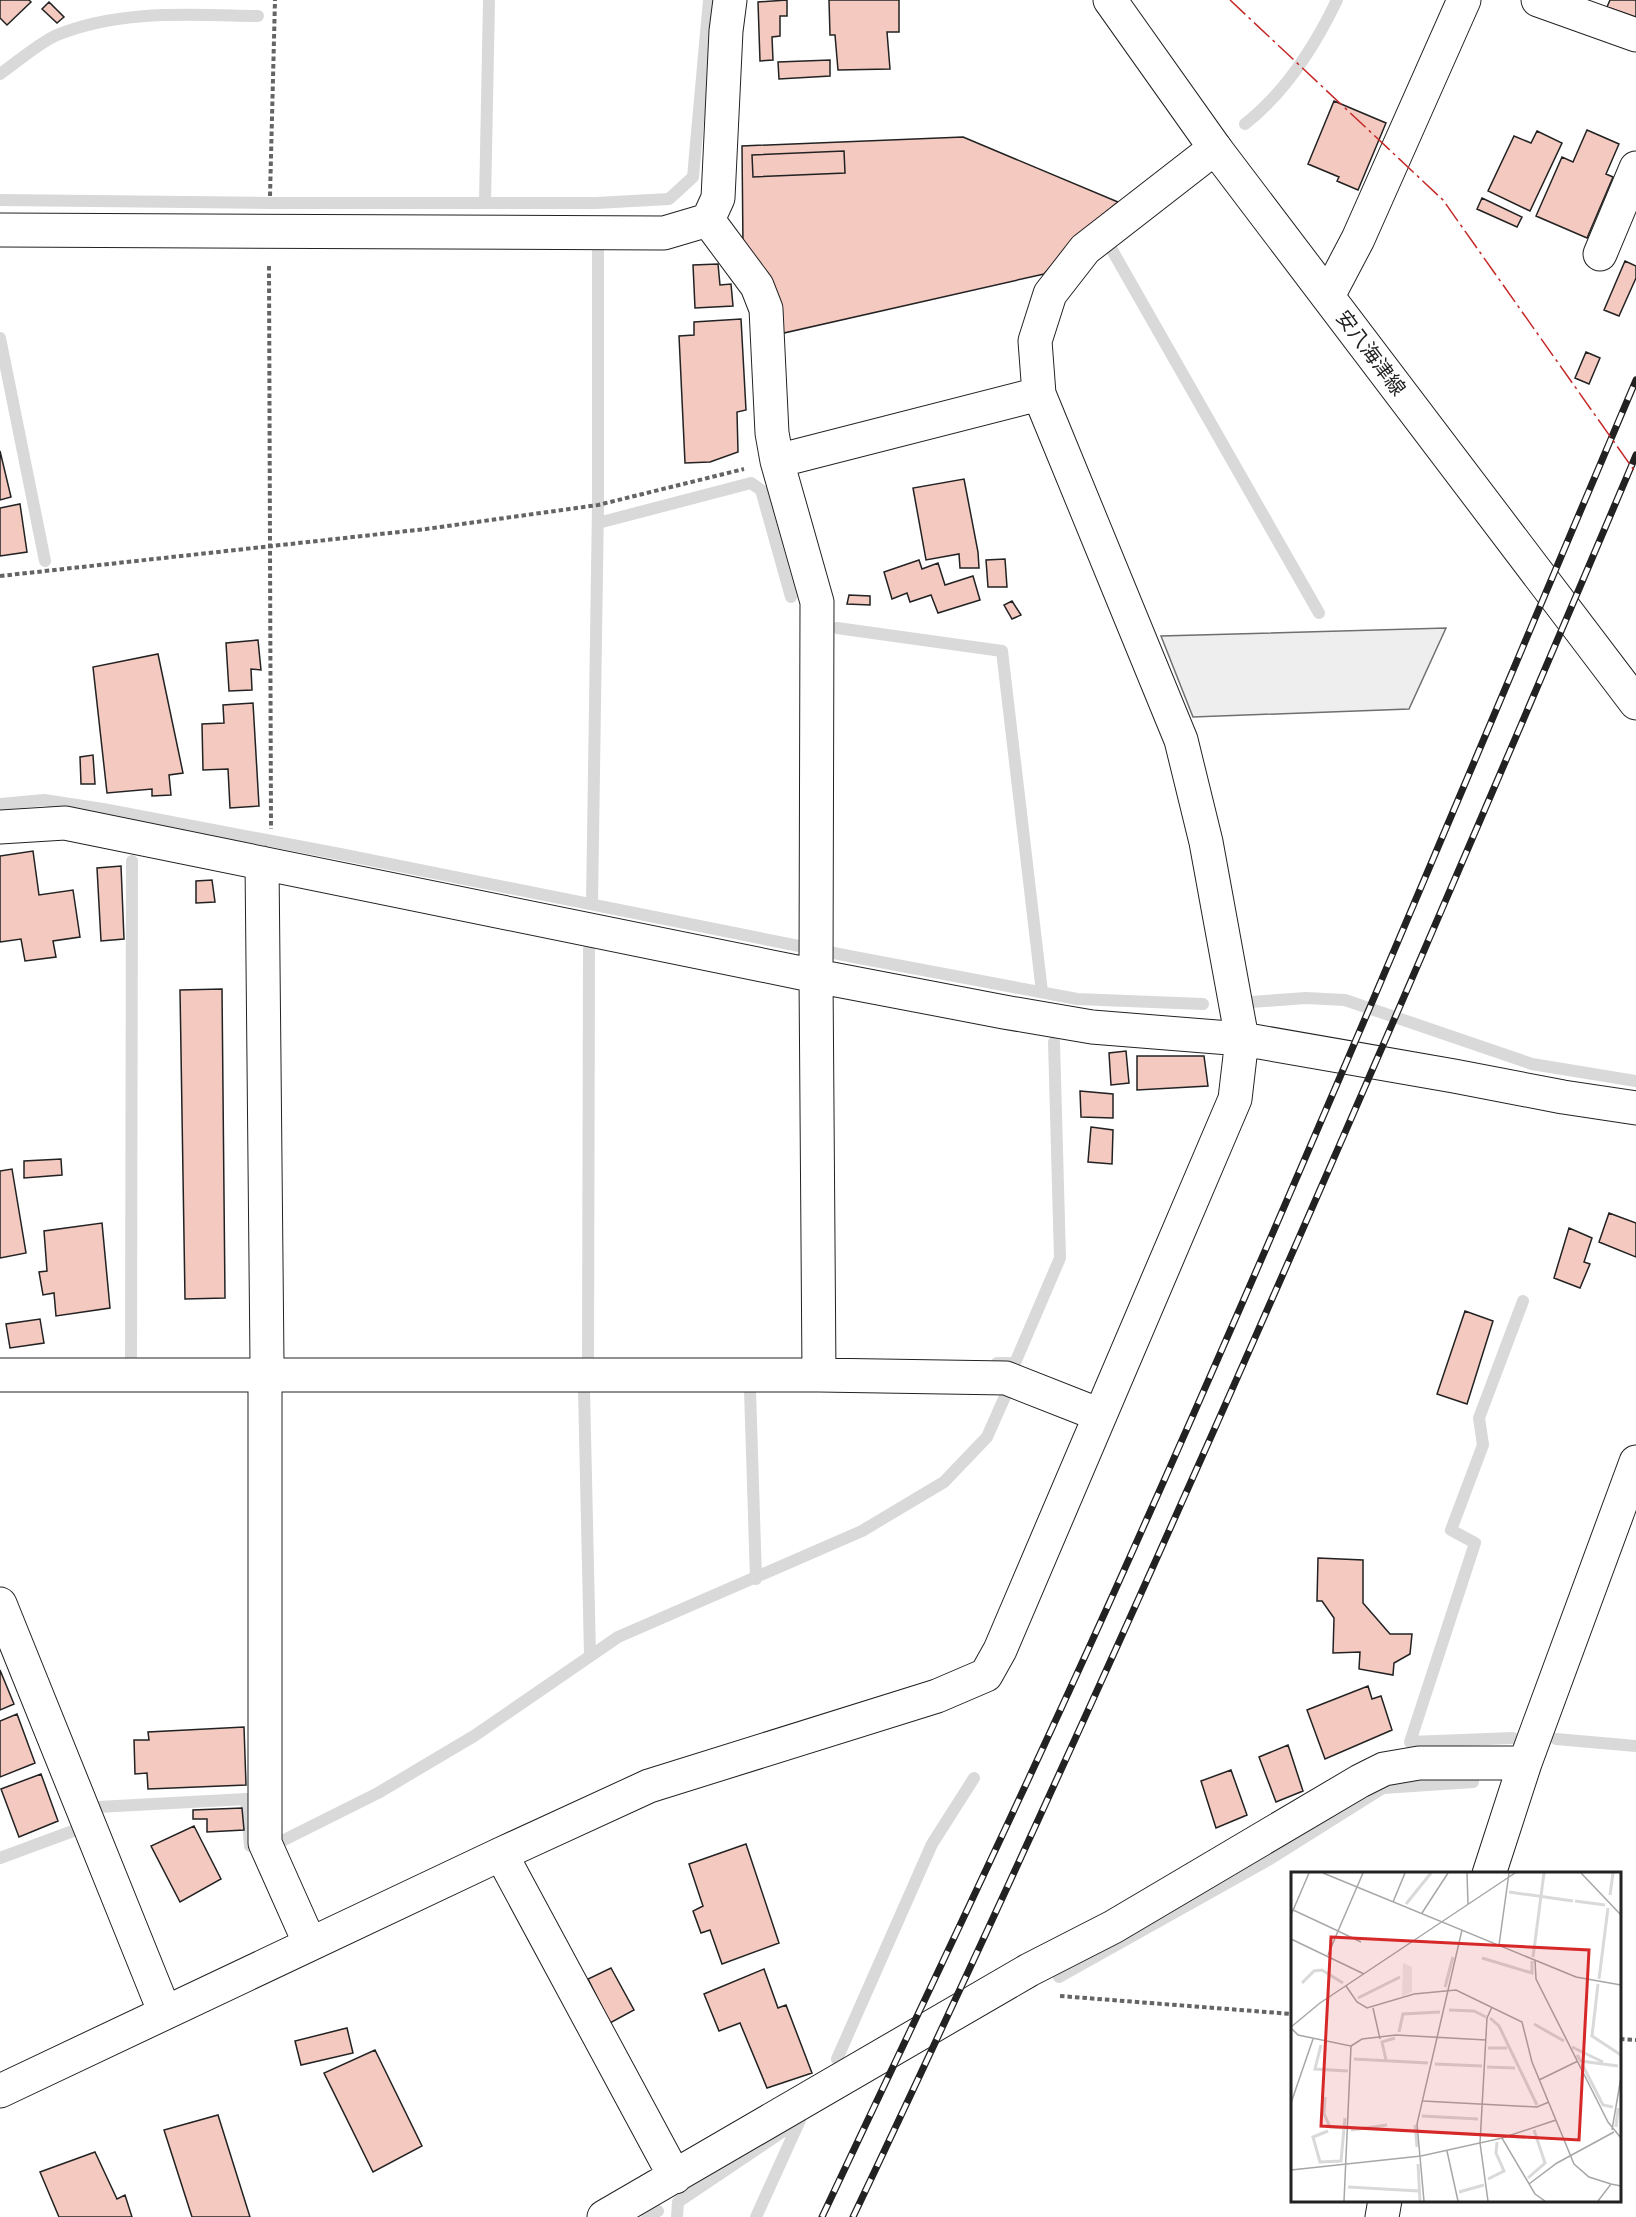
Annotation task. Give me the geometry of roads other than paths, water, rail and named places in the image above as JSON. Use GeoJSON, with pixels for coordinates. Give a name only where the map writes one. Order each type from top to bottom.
{"type":"FeatureCollection","features":[{"type":"Feature","properties":{"kind":"street"},"geometry":{"type":"LineString","coordinates":[[0,230],[664,233],[708,220],[718,198],[726,31],[730,0]]}},
{"type":"Feature","properties":{"kind":"street","name":"安八海津線"},"geometry":{"type":"LineString","coordinates":[[1110,0],[1215,148],[1636,703]]}},
{"type":"Feature","properties":{"kind":"street"},"geometry":{"type":"LineString","coordinates":[[1328,296],[1358,239],[1464,0]]}},
{"type":"Feature","properties":{"kind":"street"},"geometry":{"type":"LineString","coordinates":[[1538,0],[1636,35]]}},
{"type":"Feature","properties":{"kind":"street"},"geometry":{"type":"LineString","coordinates":[[0,2091],[649,1786],[937,1696],[986,1675],[1000,1650],[1235,1099],[1242,1039],[1206,842],[1181,740],[1039,394],[1035,341],[1050,294],[1085,249],[1215,148]]}},
{"type":"Feature","properties":{"kind":"street"},"geometry":{"type":"LineString","coordinates":[[1600,254],[1636,168]]}},
{"type":"Feature","properties":{"kind":"street"},"geometry":{"type":"LineString","coordinates":[[708,220],[757,286],[766,309],[772,433],[777,461],[817,602],[816,976],[819,1375]]}},
{"type":"Feature","properties":{"kind":"street"},"geometry":{"type":"LineString","coordinates":[[777,461],[1039,394]]}},
{"type":"Feature","properties":{"kind":"street"},"geometry":{"type":"LineString","coordinates":[[0,827],[65,823],[816,976],[1092,1027],[1242,1039],[1636,1108]]}},
{"type":"Feature","properties":{"kind":"street"},"geometry":{"type":"LineString","coordinates":[[267,864],[265,1843],[310,1944]]}},
{"type":"Feature","properties":{"kind":"street"},"geometry":{"type":"LineString","coordinates":[[0,1375],[819,1375],[1006,1378],[1100,1415]]}},
{"type":"Feature","properties":{"kind":"street"},"geometry":{"type":"LineString","coordinates":[[1490,1872],[1525,1763],[1636,1462]]}},
{"type":"Feature","properties":{"kind":"street"},"geometry":{"type":"LineString","coordinates":[[0,1604],[165,2013]]}},
{"type":"Feature","properties":{"kind":"street"},"geometry":{"type":"LineString","coordinates":[[604,2217],[1029,1970],[1113,1927],[1384,1769],[1419,1763],[1525,1763]]}},
{"type":"Feature","properties":{"kind":"street"},"geometry":{"type":"LineString","coordinates":[[501,1854],[675,2177]]}},
{"type":"Feature","properties":{"kind":"street"},"geometry":{"type":"LineString","coordinates":[[1382,2217],[1385,2202]]}},
{"type":"Feature","properties":{"kind":"waterway"},"geometry":{"type":"LineString","coordinates":[[485,203],[489,0]]}},
{"type":"Feature","properties":{"kind":"waterway"},"geometry":{"type":"LineString","coordinates":[[0,200],[596,203],[669,199],[693,177],[709,0]]}},
{"type":"Feature","properties":{"kind":"waterway"},"geometry":{"type":"LineString","coordinates":[[1245,124],[1274,98],[1298,67],[1337,0]]}},
{"type":"Feature","properties":{"kind":"waterway"},"geometry":{"type":"LineString","coordinates":[[0,74],[50,38],[106,21],[156,15],[258,16]]}},
{"type":"Feature","properties":{"kind":"waterway"},"geometry":{"type":"LineString","coordinates":[[592,904],[598,505],[598,248]]}},
{"type":"Feature","properties":{"kind":"waterway"},"geometry":{"type":"LineString","coordinates":[[1112,250],[1319,613]]}},
{"type":"Feature","properties":{"kind":"waterway"},"geometry":{"type":"LineString","coordinates":[[0,338],[45,561]]}},
{"type":"Feature","properties":{"kind":"waterway"},"geometry":{"type":"LineString","coordinates":[[598,523],[751,483],[761,490],[791,597]]}},
{"type":"Feature","properties":{"kind":"waterway"},"geometry":{"type":"LineString","coordinates":[[837,628],[1002,651],[1042,992]]}},
{"type":"Feature","properties":{"kind":"waterway"},"geometry":{"type":"LineString","coordinates":[[0,804],[44,800],[103,809],[1077,999],[1203,1004]]}},
{"type":"Feature","properties":{"kind":"waterway"},"geometry":{"type":"LineString","coordinates":[[131,1362],[132,861]]}},
{"type":"Feature","properties":{"kind":"waterway"},"geometry":{"type":"LineString","coordinates":[[588,1362],[589,949]]}},
{"type":"Feature","properties":{"kind":"waterway"},"geometry":{"type":"LineString","coordinates":[[1251,1002],[1306,998],[1345,1000],[1532,1064],[1636,1081]]}},
{"type":"Feature","properties":{"kind":"waterway"},"geometry":{"type":"LineString","coordinates":[[997,1363],[1015,1363],[1060,1258],[1054,1042]]}},
{"type":"Feature","properties":{"kind":"waterway"},"geometry":{"type":"LineString","coordinates":[[1513,1738],[1410,1742],[1475,1543],[1451,1530],[1483,1445],[1479,1418],[1523,1301]]}},
{"type":"Feature","properties":{"kind":"waterway"},"geometry":{"type":"LineString","coordinates":[[584,1389],[590,1655]]}},
{"type":"Feature","properties":{"kind":"waterway"},"geometry":{"type":"LineString","coordinates":[[750,1390],[756,1579]]}},
{"type":"Feature","properties":{"kind":"waterway"},"geometry":{"type":"LineString","coordinates":[[278,1843],[378,1793],[474,1736],[618,1637],[862,1531],[944,1482],[987,1437],[1007,1392]]}},
{"type":"Feature","properties":{"kind":"waterway"},"geometry":{"type":"LineString","coordinates":[[1556,1739],[1636,1746]]}},
{"type":"Feature","properties":{"kind":"waterway"},"geometry":{"type":"LineString","coordinates":[[837,2059],[932,1844],[974,1778]]}},
{"type":"Feature","properties":{"kind":"waterway"},"geometry":{"type":"LineString","coordinates":[[1059,1977],[1270,1859],[1383,1788],[1473,1782]]}},
{"type":"Feature","properties":{"kind":"waterway"},"geometry":{"type":"LineString","coordinates":[[98,1807],[246,1799],[250,1846]]}},
{"type":"Feature","properties":{"kind":"waterway"},"geometry":{"type":"LineString","coordinates":[[0,1858],[73,1831]]}},
{"type":"Feature","properties":{"kind":"waterway"},"geometry":{"type":"LineString","coordinates":[[756,2217],[800,2120]]}},
{"type":"Feature","properties":{"kind":"waterway"},"geometry":{"type":"LineString","coordinates":[[677,2217],[678,2202],[791,2126]]}},
{"type":"Feature","properties":{"kind":"waterway"},"geometry":{"type":"LineString","coordinates":[[647,2217],[658,2211]]}},
{"type":"Feature","properties":{"kind":"railway"},"geometry":{"type":"LineString","coordinates":[[822,2217],[1067,1696],[1209,1379],[1394,952],[1636,380]]}},
{"type":"Feature","properties":{"kind":"railway"},"geometry":{"type":"LineString","coordinates":[[853,2217],[956,1999],[1254,1340],[1447,898],[1636,455]]}}]}
